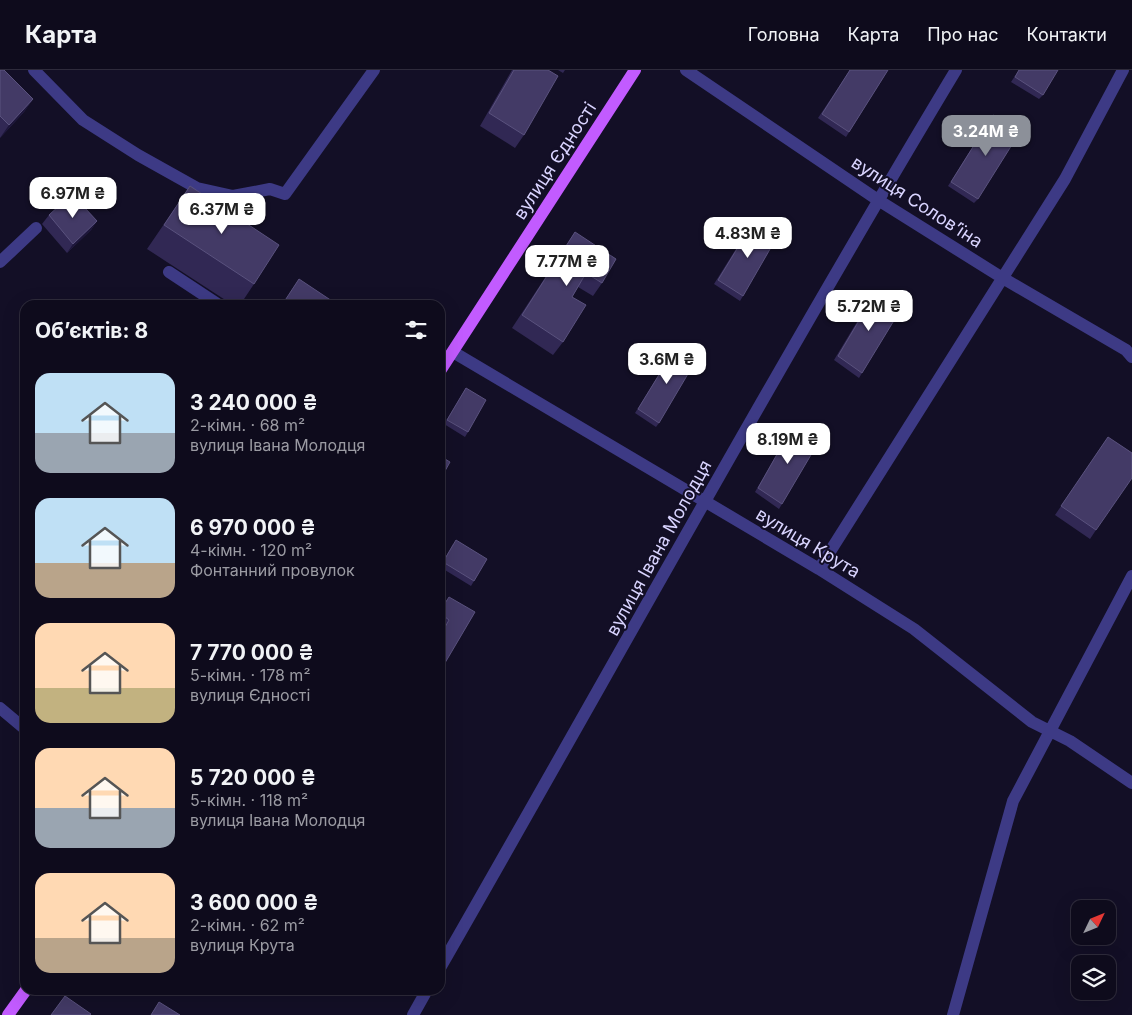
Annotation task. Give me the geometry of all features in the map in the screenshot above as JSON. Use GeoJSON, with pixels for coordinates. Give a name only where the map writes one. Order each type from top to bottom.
{"type":"FeatureCollection","features":[{"type":"Feature","properties":{"kind":"main road","name":"вулиця Єдності"},"geometry":{"type":"LineString","coordinates":[[445,364],[635,70]]}},
{"type":"Feature","properties":{"kind":"main road"},"geometry":{"type":"LineString","coordinates":[[8,1015],[22,995]]}},
{"type":"Feature","properties":{"kind":"street"},"geometry":{"type":"LineString","coordinates":[[34,70],[83,120],[138,155],[197,188],[233,196],[270,189],[285,194],[374,70]]}},
{"type":"Feature","properties":{"kind":"street","name":"вулиця Соловʼїна"},"geometry":{"type":"LineString","coordinates":[[686,70],[878,200],[1001,277],[1130,349]]}},
{"type":"Feature","properties":{"kind":"street","name":"вулиця Івана Молодця"},"geometry":{"type":"LineString","coordinates":[[445,959],[616,661],[703,502],[762,404],[878,200],[956,70]]}},
{"type":"Feature","properties":{"kind":"street"},"geometry":{"type":"LineString","coordinates":[[819,569],[1064,179],[1123,70]]}},
{"type":"Feature","properties":{"kind":"street"},"geometry":{"type":"LineString","coordinates":[[0,262],[36,228]]}},
{"type":"Feature","properties":{"kind":"street"},"geometry":{"type":"LineString","coordinates":[[169,272],[211,300]]}},
{"type":"Feature","properties":{"kind":"street","name":"вулиця Крута"},"geometry":{"type":"LineString","coordinates":[[453,352],[703,502],[819,569],[914,629],[1032,722],[1070,741],[1132,783]]}},
{"type":"Feature","properties":{"kind":"street"},"geometry":{"type":"LineString","coordinates":[[953,1015],[1013,801],[1132,576]]}},
{"type":"Feature","properties":{"kind":"street"},"geometry":{"type":"LineString","coordinates":[[0,708],[20,725]]}},
{"type":"Feature","properties":{"kind":"street"},"geometry":{"type":"LineString","coordinates":[[413,1015],[424,995]]}},
{"type":"Feature","properties":{"kind":"building"},"geometry":{"type":"Polygon","coordinates":[[[0,70],[4,70],[33,99],[9,125],[0,116],[0,70]]]}},
{"type":"Feature","properties":{"kind":"building"},"geometry":{"type":"Polygon","coordinates":[[[514,70],[548,70],[558,76],[524,135],[489,113],[514,70]]]}},
{"type":"Feature","properties":{"kind":"building"},"geometry":{"type":"Polygon","coordinates":[[[850,70],[888,70],[849,132],[822,114],[850,70]]]}},
{"type":"Feature","properties":{"kind":"building"},"geometry":{"type":"Polygon","coordinates":[[[1019,70],[1058,70],[1043,95],[1015,77],[1019,70]]]}},
{"type":"Feature","properties":{"kind":"building"},"geometry":{"type":"Polygon","coordinates":[[[993,115],[1020,132],[978,199],[951,182],[993,115]]]}},
{"type":"Feature","properties":{"kind":"building"},"geometry":{"type":"Polygon","coordinates":[[[190,186],[279,245],[254,284],[164,225],[190,186]]]}},
{"type":"Feature","properties":{"kind":"building"},"geometry":{"type":"Polygon","coordinates":[[[72,194],[97,221],[73,244],[49,215],[72,194]]]}},
{"type":"Feature","properties":{"kind":"building"},"geometry":{"type":"Polygon","coordinates":[[[754,221],[777,237],[743,296],[718,280],[754,221]]]}},
{"type":"Feature","properties":{"kind":"building"},"geometry":{"type":"Polygon","coordinates":[[[575,232],[616,259],[602,283],[586,273],[572,297],[586,305],[563,342],[522,315],[575,232]]]}},
{"type":"Feature","properties":{"kind":"building"},"geometry":{"type":"Polygon","coordinates":[[[299,279],[330,300],[285,300],[299,279]]]}},
{"type":"Feature","properties":{"kind":"building"},"geometry":{"type":"Polygon","coordinates":[[[876,292],[901,309],[862,373],[838,356],[876,292]]]}},
{"type":"Feature","properties":{"kind":"building"},"geometry":{"type":"Polygon","coordinates":[[[676,347],[695,362],[659,423],[638,409],[676,347]]]}},
{"type":"Feature","properties":{"kind":"building"},"geometry":{"type":"Polygon","coordinates":[[[466,388],[486,400],[468,432],[447,420],[466,388]]]}},
{"type":"Feature","properties":{"kind":"building"},"geometry":{"type":"Polygon","coordinates":[[[793,426],[818,443],[782,504],[758,488],[793,426]]]}},
{"type":"Feature","properties":{"kind":"building"},"geometry":{"type":"Polygon","coordinates":[[[1108,437],[1132,453],[1132,478],[1096,530],[1061,506],[1108,437]]]}},
{"type":"Feature","properties":{"kind":"building"},"geometry":{"type":"Polygon","coordinates":[[[445,459],[450,462],[445,471],[445,459]]]}},
{"type":"Feature","properties":{"kind":"building"},"geometry":{"type":"Polygon","coordinates":[[[456,540],[487,559],[474,581],[445,563],[445,559],[456,540]]]}},
{"type":"Feature","properties":{"kind":"building"},"geometry":{"type":"Polygon","coordinates":[[[449,597],[475,612],[445,663],[445,627],[449,620],[445,617],[445,603],[449,597]]]}},
{"type":"Feature","properties":{"kind":"building"},"geometry":{"type":"Polygon","coordinates":[[[65,996],[91,1014],[51,1015],[65,996]]]}},
{"type":"Feature","properties":{"kind":"building"},"geometry":{"type":"Polygon","coordinates":[[[159,1002],[180,1015],[151,1015],[159,1002]]]}}]}
